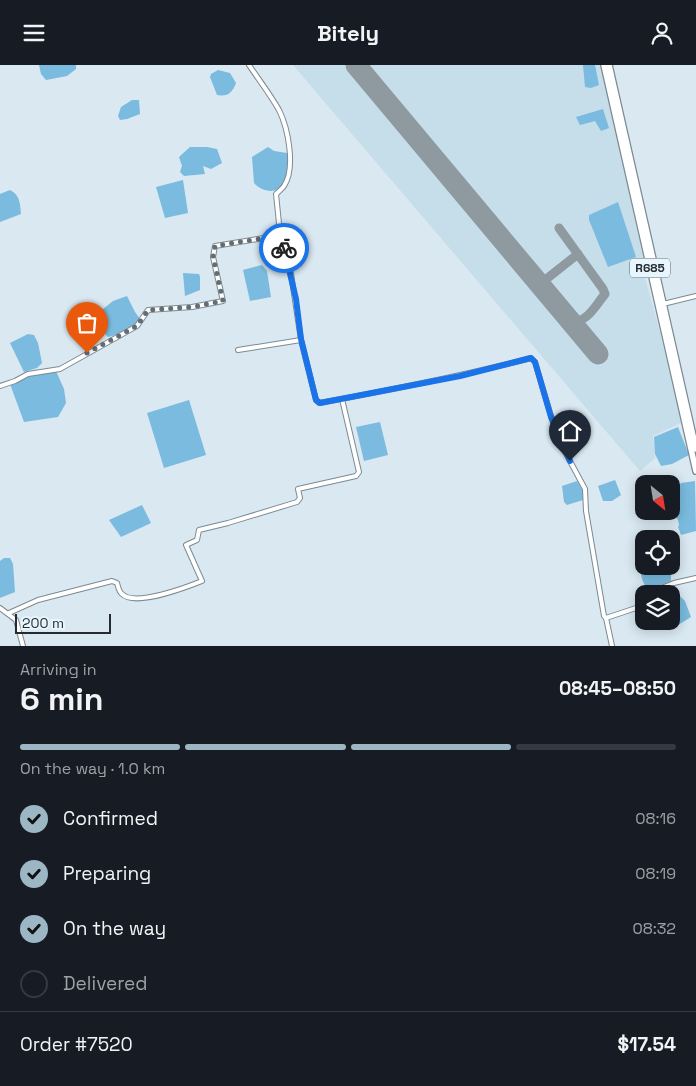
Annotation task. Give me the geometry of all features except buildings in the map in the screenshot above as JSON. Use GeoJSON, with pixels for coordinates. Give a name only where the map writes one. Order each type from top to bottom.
{"type":"FeatureCollection","features":[{"type":"Feature","properties":{"kind":"main road","name":"R685"},"geometry":{"type":"LineString","coordinates":[[604,65],[696,449]]}},
{"type":"Feature","properties":{"kind":"main road","name":"R685"},"geometry":{"type":"LineString","coordinates":[[609,65],[663,304],[696,471]]}},
{"type":"Feature","properties":{"kind":"street"},"geometry":{"type":"LineString","coordinates":[[249,65],[280,112],[289,143],[290,156],[287,177],[284,185],[276,194],[280,233],[290,267],[301,339],[316,400],[320,403],[460,376],[531,358],[535,362],[551,417],[563,448],[585,489],[586,511],[604,616],[612,646]]}},
{"type":"Feature","properties":{"kind":"street"},"geometry":{"type":"LineString","coordinates":[[0,386],[16,381],[28,374],[60,369],[80,359],[137,326],[148,310],[192,307],[223,301],[213,257],[215,246],[255,240],[280,233]]}},
{"type":"Feature","properties":{"kind":"street"},"geometry":{"type":"LineString","coordinates":[[663,304],[696,296]]}},
{"type":"Feature","properties":{"kind":"street"},"geometry":{"type":"LineString","coordinates":[[238,350],[301,339]]}},
{"type":"Feature","properties":{"kind":"street"},"geometry":{"type":"LineString","coordinates":[[9,613],[38,600],[112,581],[117,583],[121,593],[128,597],[145,598],[202,581],[186,545],[197,540],[199,530],[297,502],[300,498],[298,489],[356,476],[359,473],[342,399]]}},
{"type":"Feature","properties":{"kind":"street"},"geometry":{"type":"LineString","coordinates":[[669,585],[696,577]]}},
{"type":"Feature","properties":{"kind":"street"},"geometry":{"type":"LineString","coordinates":[[0,608],[16,619],[23,646]]}},
{"type":"Feature","properties":{"kind":"street"},"geometry":{"type":"LineString","coordinates":[[606,618],[635,608]]}},
{"type":"Feature","properties":{"kind":"shaded area"},"geometry":{"type":"Polygon","coordinates":[[[293,65],[600,65],[647,271],[644,274],[660,332],[681,423],[653,436],[655,458],[640,471],[293,65]]]}},
{"type":"Feature","properties":{"kind":"water"},"geometry":{"type":"Polygon","coordinates":[[[39,65],[76,65],[76,69],[67,76],[46,80],[41,74],[39,65]]]}},
{"type":"Feature","properties":{"kind":"water"},"geometry":{"type":"Polygon","coordinates":[[[583,65],[595,65],[599,85],[591,88],[585,87],[583,65]]]}},
{"type":"Feature","properties":{"kind":"water"},"geometry":{"type":"Polygon","coordinates":[[[218,70],[230,73],[236,83],[227,95],[217,95],[210,77],[211,74],[218,70]]]}},
{"type":"Feature","properties":{"kind":"water"},"geometry":{"type":"Polygon","coordinates":[[[132,100],[139,100],[140,114],[120,120],[118,116],[121,107],[132,100]]]}},
{"type":"Feature","properties":{"kind":"water"},"geometry":{"type":"Polygon","coordinates":[[[603,109],[609,128],[601,131],[595,121],[580,125],[576,117],[603,109]]]}},
{"type":"Feature","properties":{"kind":"water"},"geometry":{"type":"Polygon","coordinates":[[[190,147],[217,149],[222,163],[211,169],[203,166],[205,174],[184,176],[180,172],[182,166],[179,157],[190,147]]]}},
{"type":"Feature","properties":{"kind":"water"},"geometry":{"type":"Polygon","coordinates":[[[268,147],[274,151],[287,153],[289,159],[284,183],[280,188],[272,191],[264,190],[254,183],[252,157],[268,147]]]}},
{"type":"Feature","properties":{"kind":"water"},"geometry":{"type":"Polygon","coordinates":[[[183,180],[188,213],[165,218],[156,187],[183,180]]]}},
{"type":"Feature","properties":{"kind":"water"},"geometry":{"type":"Polygon","coordinates":[[[10,190],[18,197],[21,214],[0,222],[0,194],[10,190]]]}},
{"type":"Feature","properties":{"kind":"water"},"geometry":{"type":"Polygon","coordinates":[[[618,202],[636,257],[608,267],[589,220],[589,215],[618,202]]]}},
{"type":"Feature","properties":{"kind":"water"},"geometry":{"type":"Polygon","coordinates":[[[262,265],[267,271],[271,297],[250,301],[243,270],[262,265]]]}},
{"type":"Feature","properties":{"kind":"water"},"geometry":{"type":"Polygon","coordinates":[[[183,273],[199,274],[200,290],[185,296],[183,273]]]}},
{"type":"Feature","properties":{"kind":"water"},"geometry":{"type":"Polygon","coordinates":[[[127,296],[140,319],[126,331],[108,337],[98,327],[97,314],[113,301],[127,296]]]}},
{"type":"Feature","properties":{"kind":"water"},"geometry":{"type":"Polygon","coordinates":[[[28,334],[34,335],[38,343],[42,363],[37,368],[24,372],[10,343],[28,334]]]}},
{"type":"Feature","properties":{"kind":"water"},"geometry":{"type":"Polygon","coordinates":[[[56,371],[64,389],[66,403],[58,417],[24,422],[10,384],[35,374],[56,371]]]}},
{"type":"Feature","properties":{"kind":"water"},"geometry":{"type":"Polygon","coordinates":[[[189,400],[206,455],[164,468],[147,413],[189,400]]]}},
{"type":"Feature","properties":{"kind":"water"},"geometry":{"type":"Polygon","coordinates":[[[380,422],[388,455],[364,461],[356,427],[380,422]]]}},
{"type":"Feature","properties":{"kind":"water"},"geometry":{"type":"Polygon","coordinates":[[[678,427],[689,455],[672,464],[661,466],[655,454],[654,437],[678,427]]]}},
{"type":"Feature","properties":{"kind":"water"},"geometry":{"type":"Polygon","coordinates":[[[615,480],[621,495],[612,501],[603,501],[598,486],[615,480]]]}},
{"type":"Feature","properties":{"kind":"water"},"geometry":{"type":"Polygon","coordinates":[[[577,481],[584,493],[583,500],[567,505],[564,502],[562,486],[577,481]]]}},
{"type":"Feature","properties":{"kind":"water"},"geometry":{"type":"Polygon","coordinates":[[[695,481],[696,531],[681,535],[678,520],[680,520],[681,483],[695,481]]]}},
{"type":"Feature","properties":{"kind":"water"},"geometry":{"type":"Polygon","coordinates":[[[142,505],[151,523],[121,537],[109,520],[142,505]]]}},
{"type":"Feature","properties":{"kind":"water"},"geometry":{"type":"Polygon","coordinates":[[[4,558],[10,558],[13,564],[15,592],[0,598],[0,561],[4,558]]]}},
{"type":"Feature","properties":{"kind":"water"},"geometry":{"type":"Polygon","coordinates":[[[642,575],[671,575],[671,581],[661,585],[645,585],[642,575]]]}},
{"type":"Feature","properties":{"kind":"water"},"geometry":{"type":"Polygon","coordinates":[[[680,596],[685,601],[691,617],[680,624],[680,596]]]}},
{"type":"Feature","properties":{"kind":"taxiway"},"geometry":{"type":"LineString","coordinates":[[559,228],[605,294],[587,316],[571,322]]}},
{"type":"Feature","properties":{"kind":"taxiway"},"geometry":{"type":"LineString","coordinates":[[540,284],[578,254]]}},
{"type":"Feature","properties":{"kind":"runway"},"geometry":{"type":"LineString","coordinates":[[356,65],[598,354]]}},
{"type":"Feature","properties":{"kind":"way so far"},"geometry":{"type":"LineString","coordinates":[[87,353],[137,326],[148,310],[176,309],[223,301],[213,257],[215,246],[264,238],[280,233],[284,248]]}},
{"type":"Feature","properties":{"kind":"route"},"geometry":{"type":"LineString","coordinates":[[284,248],[296,299],[301,339],[316,400],[320,403],[460,376],[531,358],[535,362],[551,417],[570,461]]}}]}
